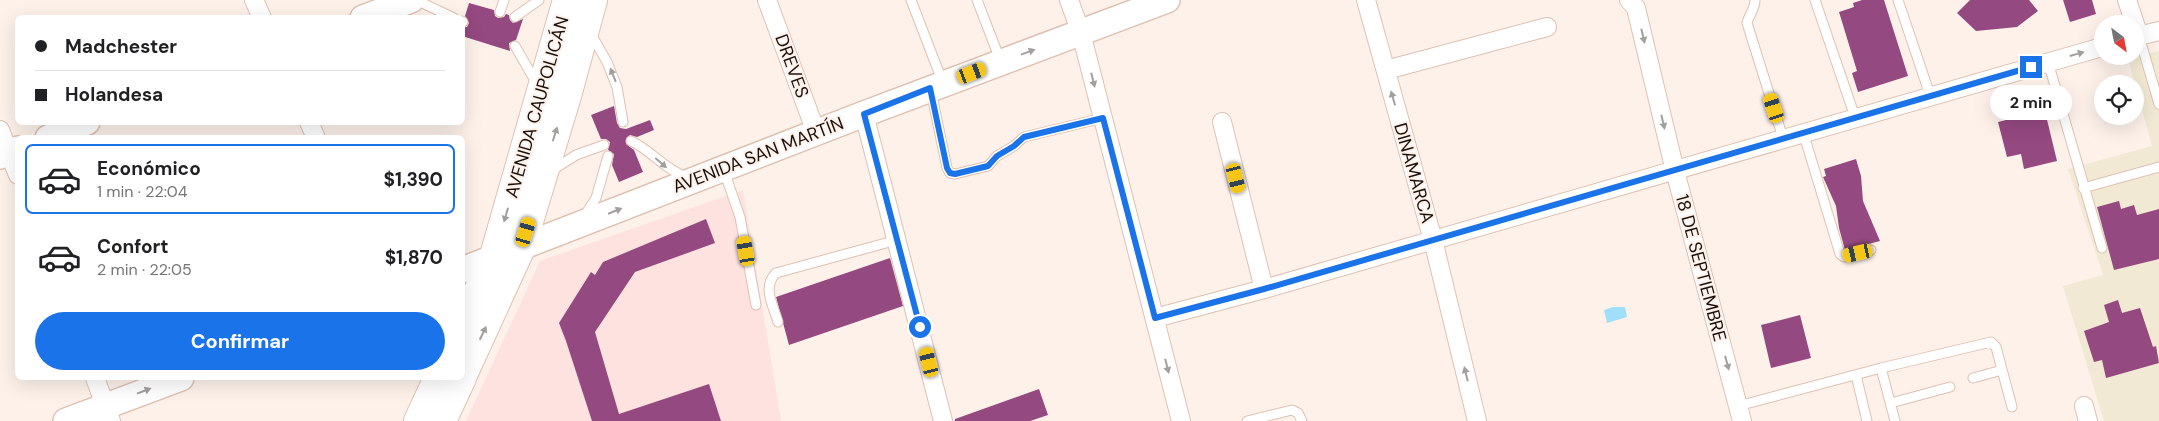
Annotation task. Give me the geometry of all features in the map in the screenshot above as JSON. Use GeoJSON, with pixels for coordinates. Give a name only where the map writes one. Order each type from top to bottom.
{"type":"FeatureCollection","features":[{"type":"Feature","properties":{"kind":"main road"},"geometry":{"type":"LineString","coordinates":[[371,15],[411,0]]}},
{"type":"Feature","properties":{"kind":"main road","name":"AVENIDA CAUPOLICÁN"},"geometry":{"type":"LineString","coordinates":[[465,318],[493,259],[567,0]]}},
{"type":"Feature","properties":{"kind":"main road","name":"AVENIDA SAN MARTÍN"},"geometry":{"type":"LineString","coordinates":[[465,269],[816,132],[1167,0]]}},
{"type":"Feature","properties":{"kind":"main road","name":"AVENIDA CAUPOLICÁN"},"geometry":{"type":"LineString","coordinates":[[465,370],[521,248],[591,10]]}},
{"type":"Feature","properties":{"kind":"main road"},"geometry":{"type":"LineString","coordinates":[[55,135],[80,125]]}},
{"type":"Feature","properties":{"kind":"main road"},"geometry":{"type":"LineString","coordinates":[[66,421],[109,414],[177,380]]}},
{"type":"Feature","properties":{"kind":"main road","name":"AVENIDA CAUPOLICÁN"},"geometry":{"type":"LineString","coordinates":[[442,421],[461,380]]}},
{"type":"Feature","properties":{"kind":"main road"},"geometry":{"type":"LineString","coordinates":[[418,421],[431,382]]}},
{"type":"Feature","properties":{"kind":"street"},"geometry":{"type":"LineString","coordinates":[[254,0],[261,15]]}},
{"type":"Feature","properties":{"kind":"street","name":"DREVES"},"geometry":{"type":"LineString","coordinates":[[767,0],[816,132]]}},
{"type":"Feature","properties":{"kind":"street"},"geometry":{"type":"LineString","coordinates":[[1069,0],[1081,32],[1181,421]]}},
{"type":"Feature","properties":{"kind":"street","name":"DINAMARCA"},"geometry":{"type":"LineString","coordinates":[[1366,0],[1433,240],[1478,421]]}},
{"type":"Feature","properties":{"kind":"street","name":"18 DE SEPTIEMBRE"},"geometry":{"type":"LineString","coordinates":[[1629,0],[1636,8],[1674,171],[1740,414]]}},
{"type":"Feature","properties":{"kind":"street"},"geometry":{"type":"LineString","coordinates":[[2127,0],[2131,15]]}},
{"type":"Feature","properties":{"kind":"street"},"geometry":{"type":"LineString","coordinates":[[1386,70],[1547,27]]}},
{"type":"Feature","properties":{"kind":"street"},"geometry":{"type":"LineString","coordinates":[[2144,35],[2159,31]]}},
{"type":"Feature","properties":{"kind":"street"},"geometry":{"type":"LineString","coordinates":[[1155,318],[1264,289],[2094,49]]}},
{"type":"Feature","properties":{"kind":"street"},"geometry":{"type":"LineString","coordinates":[[864,114],[943,421]]}},
{"type":"Feature","properties":{"kind":"street"},"geometry":{"type":"LineString","coordinates":[[1222,122],[1264,289]]}},
{"type":"Feature","properties":{"kind":"street"},"geometry":{"type":"LineString","coordinates":[[7,147],[15,167]]}},
{"type":"Feature","properties":{"kind":"street"},"geometry":{"type":"LineString","coordinates":[[96,380],[109,414]]}},
{"type":"Feature","properties":{"kind":"lane"},"geometry":{"type":"LineString","coordinates":[[416,0],[448,15]]}},
{"type":"Feature","properties":{"kind":"lane"},"geometry":{"type":"LineString","coordinates":[[500,12],[504,0]]}},
{"type":"Feature","properties":{"kind":"lane"},"geometry":{"type":"LineString","coordinates":[[515,16],[539,0]]}},
{"type":"Feature","properties":{"kind":"lane"},"geometry":{"type":"LineString","coordinates":[[910,0],[937,86],[947,168],[950,173],[955,174],[988,166],[997,156],[1014,146],[1024,137],[1103,118]]}},
{"type":"Feature","properties":{"kind":"lane"},"geometry":{"type":"LineString","coordinates":[[977,0],[1002,62]]}},
{"type":"Feature","properties":{"kind":"lane"},"geometry":{"type":"LineString","coordinates":[[1755,0],[1755,6],[1748,17],[1747,23],[1784,138]]}},
{"type":"Feature","properties":{"kind":"lane"},"geometry":{"type":"LineString","coordinates":[[1814,0],[1855,117]]}},
{"type":"Feature","properties":{"kind":"lane"},"geometry":{"type":"LineString","coordinates":[[1898,0],[1930,96]]}},
{"type":"Feature","properties":{"kind":"lane"},"geometry":{"type":"LineString","coordinates":[[591,10],[595,42],[607,62],[617,87],[623,122]]}},
{"type":"Feature","properties":{"kind":"lane"},"geometry":{"type":"LineString","coordinates":[[515,46],[541,91]]}},
{"type":"Feature","properties":{"kind":"lane"},"geometry":{"type":"LineString","coordinates":[[2144,53],[2156,81],[2159,104]]}},
{"type":"Feature","properties":{"kind":"lane"},"geometry":{"type":"LineString","coordinates":[[2048,62],[2083,188],[2102,248]]}},
{"type":"Feature","properties":{"kind":"lane"},"geometry":{"type":"LineString","coordinates":[[1803,132],[1840,254],[1844,256],[1871,250]]}},
{"type":"Feature","properties":{"kind":"lane"},"geometry":{"type":"LineString","coordinates":[[630,141],[649,152],[666,168],[677,174],[695,179]]}},
{"type":"Feature","properties":{"kind":"lane"},"geometry":{"type":"LineString","coordinates":[[542,176],[576,155],[604,145]]}},
{"type":"Feature","properties":{"kind":"lane"},"geometry":{"type":"LineString","coordinates":[[573,228],[582,219],[596,198],[608,156]]}},
{"type":"Feature","properties":{"kind":"lane"},"geometry":{"type":"LineString","coordinates":[[2083,188],[2159,167]]}},
{"type":"Feature","properties":{"kind":"lane"},"geometry":{"type":"LineString","coordinates":[[723,169],[740,217],[756,304]]}},
{"type":"Feature","properties":{"kind":"lane"},"geometry":{"type":"LineString","coordinates":[[778,322],[768,287],[770,279],[776,273],[897,240]]}},
{"type":"Feature","properties":{"kind":"lane"},"geometry":{"type":"LineString","coordinates":[[1740,414],[1856,375],[1991,342],[1996,346],[2012,407]]}},
{"type":"Feature","properties":{"kind":"lane"},"geometry":{"type":"LineString","coordinates":[[1881,368],[1896,421]]}},
{"type":"Feature","properties":{"kind":"lane"},"geometry":{"type":"LineString","coordinates":[[1973,378],[2002,370]]}},
{"type":"Feature","properties":{"kind":"lane"},"geometry":{"type":"LineString","coordinates":[[1856,375],[1867,421]]}},
{"type":"Feature","properties":{"kind":"lane"},"geometry":{"type":"LineString","coordinates":[[1891,403],[1950,387]]}},
{"type":"Feature","properties":{"kind":"lane"},"geometry":{"type":"LineString","coordinates":[[1247,421],[1292,410],[1298,413],[1302,421]]}},
{"type":"Feature","properties":{"kind":"shaded area"},"geometry":{"type":"Polygon","coordinates":[[[2159,51],[2159,421],[2104,421],[2063,286],[2103,275],[2068,169],[2152,146],[2144,117],[2144,75],[2132,75],[2130,65],[2144,65],[2144,55],[2159,51]]]}},
{"type":"Feature","properties":{"kind":"shaded area"},"geometry":{"type":"Polygon","coordinates":[[[743,190],[781,421],[466,421],[540,261],[743,190]]]}},
{"type":"Feature","properties":{"kind":"water"},"geometry":{"type":"Polygon","coordinates":[[[1613,307],[1625,307],[1627,317],[1607,323],[1604,310],[1613,307]]]}},
{"type":"Feature","properties":{"kind":"building"},"geometry":{"type":"Polygon","coordinates":[[[1862,0],[1884,0],[1908,76],[1858,92],[1852,73],[1857,71],[1839,12],[1854,7],[1853,3],[1862,0]]]}},
{"type":"Feature","properties":{"kind":"building"},"geometry":{"type":"Polygon","coordinates":[[[1970,0],[2029,0],[2038,11],[2017,27],[1976,31],[1957,13],[1970,0]]]}},
{"type":"Feature","properties":{"kind":"building"},"geometry":{"type":"Polygon","coordinates":[[[2063,0],[2092,0],[2096,14],[2070,22],[2063,0]]]}},
{"type":"Feature","properties":{"kind":"building"},"geometry":{"type":"Polygon","coordinates":[[[469,3],[494,10],[495,16],[498,18],[504,17],[506,14],[509,15],[513,23],[523,19],[516,40],[509,43],[510,51],[465,37],[465,27],[469,23],[465,16],[469,3]]]}},
{"type":"Feature","properties":{"kind":"building"},"geometry":{"type":"Polygon","coordinates":[[[2042,99],[2057,161],[2024,169],[2021,154],[2007,157],[1998,122],[2022,116],[2020,105],[2042,99]]]}},
{"type":"Feature","properties":{"kind":"building"},"geometry":{"type":"Polygon","coordinates":[[[614,106],[617,123],[620,128],[626,129],[650,120],[654,130],[637,137],[630,135],[626,138],[626,144],[634,150],[643,172],[619,182],[612,165],[614,154],[608,150],[610,142],[606,139],[601,139],[591,115],[614,106]]]}},
{"type":"Feature","properties":{"kind":"building"},"geometry":{"type":"Polygon","coordinates":[[[1856,159],[1861,176],[1863,201],[1880,241],[1845,250],[1836,206],[1823,177],[1826,176],[1824,169],[1856,159]]]}},
{"type":"Feature","properties":{"kind":"building"},"geometry":{"type":"Polygon","coordinates":[[[2119,201],[2121,209],[2134,205],[2137,215],[2159,209],[2159,259],[2114,270],[2097,207],[2119,201]]]}},
{"type":"Feature","properties":{"kind":"building"},"geometry":{"type":"Polygon","coordinates":[[[706,219],[715,243],[635,272],[595,332],[619,414],[709,384],[721,421],[592,421],[559,323],[591,272],[595,275],[603,262],[706,219]]]}},
{"type":"Feature","properties":{"kind":"building"},"geometry":{"type":"Polygon","coordinates":[[[890,258],[903,306],[789,345],[776,297],[890,258]]]}},
{"type":"Feature","properties":{"kind":"building"},"geometry":{"type":"Polygon","coordinates":[[[2118,300],[2122,313],[2140,308],[2153,347],[2156,346],[2159,363],[2106,378],[2102,360],[2094,362],[2084,331],[2109,322],[2104,305],[2118,300]]]}},
{"type":"Feature","properties":{"kind":"building"},"geometry":{"type":"Polygon","coordinates":[[[1800,315],[1811,358],[1771,368],[1761,325],[1800,315]]]}},
{"type":"Feature","properties":{"kind":"building"},"geometry":{"type":"Polygon","coordinates":[[[1039,389],[1048,415],[1030,421],[955,421],[955,419],[1039,389]]]}},
{"type":"Feature","properties":{"kind":"route"},"geometry":{"type":"LineString","coordinates":[[920,327],[864,114],[930,88],[947,168],[950,173],[955,174],[988,166],[997,156],[1014,146],[1024,137],[1103,118],[1155,318],[1264,289],[2031,67]]}}]}
